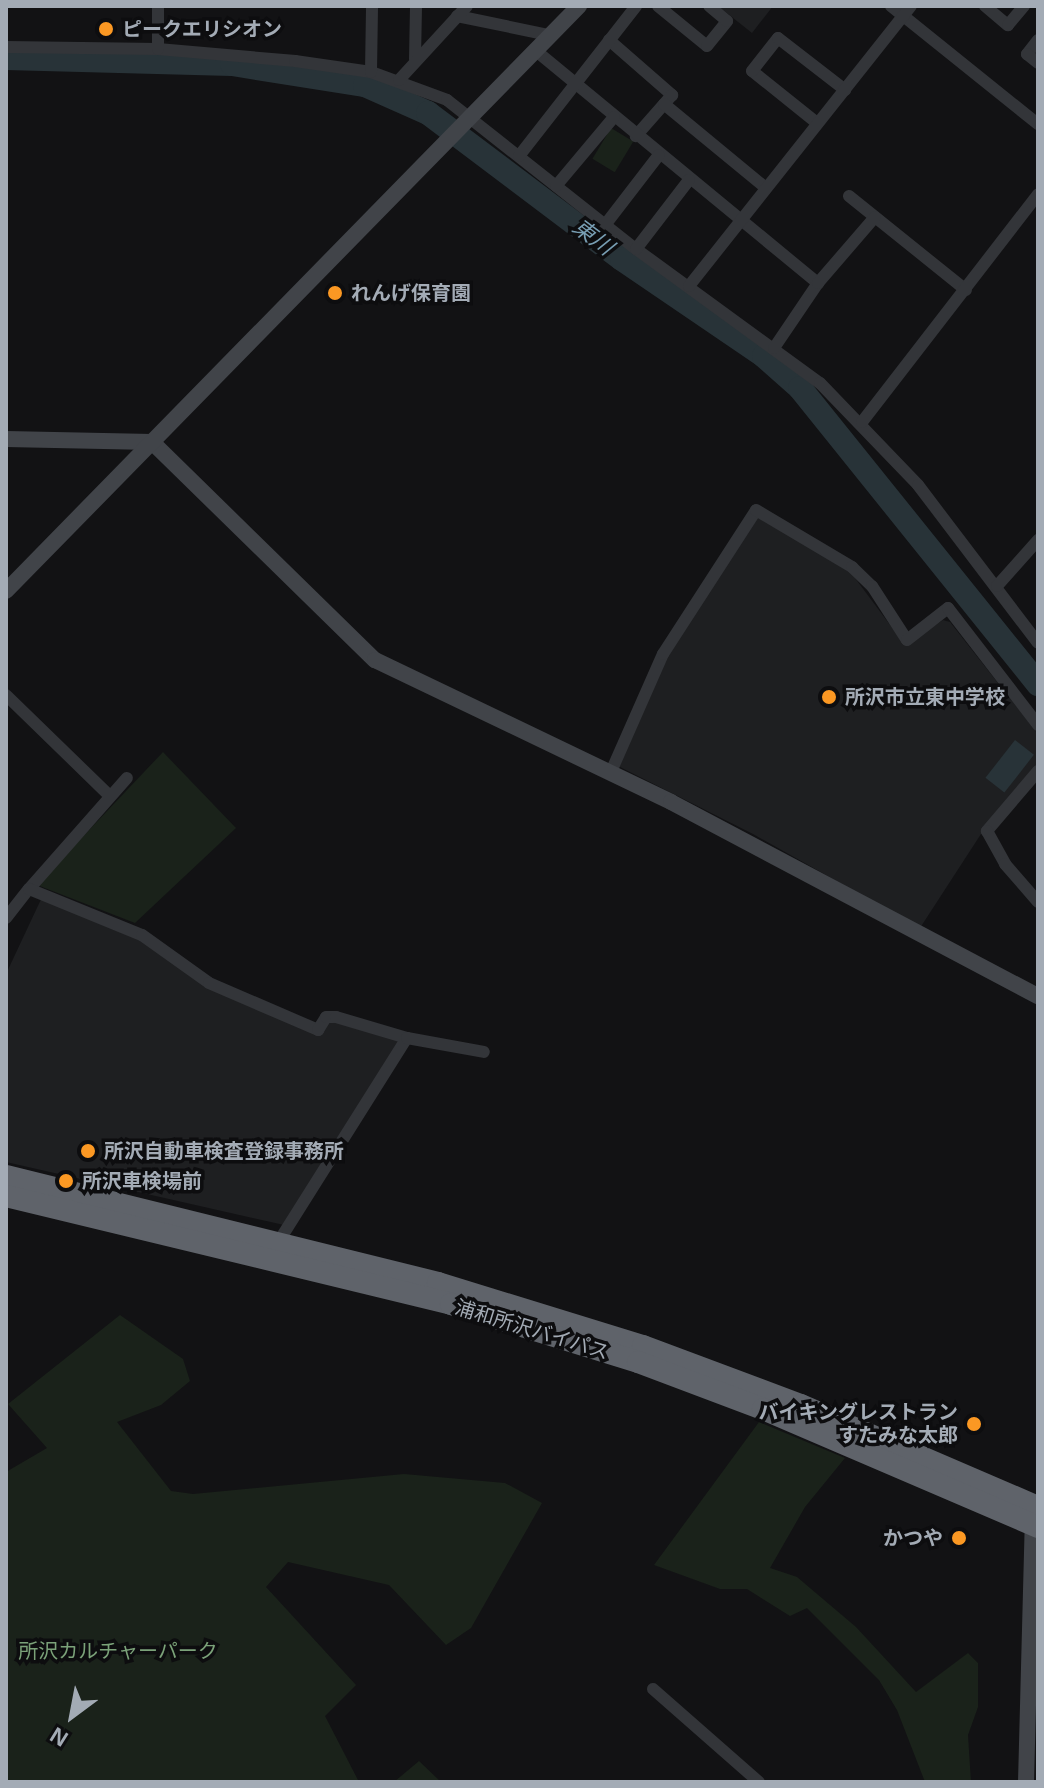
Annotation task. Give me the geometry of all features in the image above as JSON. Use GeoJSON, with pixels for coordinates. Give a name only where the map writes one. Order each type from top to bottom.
{"type":"FeatureCollection","features":[{"type":"Feature","properties":{"kind":"highway","name":"浦和所沢バイパス"},"geometry":{"type":"LineString","coordinates":[[6,1176],[279,1241],[643,1346],[801,1405],[1036,1513]]}},
{"type":"Feature","properties":{"kind":"highway","name":"浦和所沢バイパス"},"geometry":{"type":"LineString","coordinates":[[6,1196],[451,1304],[638,1362],[1036,1513]]}},
{"type":"Feature","properties":{"kind":"street"},"geometry":{"type":"LineString","coordinates":[[158,6],[158,49]]}},
{"type":"Feature","properties":{"kind":"street"},"geometry":{"type":"LineString","coordinates":[[371,72],[372,6]]}},
{"type":"Feature","properties":{"kind":"street"},"geometry":{"type":"LineString","coordinates":[[415,59],[416,6]]}},
{"type":"Feature","properties":{"kind":"street"},"geometry":{"type":"LineString","coordinates":[[6,591],[579,6]]}},
{"type":"Feature","properties":{"kind":"street"},"geometry":{"type":"LineString","coordinates":[[519,156],[636,6]]}},
{"type":"Feature","properties":{"kind":"street"},"geometry":{"type":"LineString","coordinates":[[658,6],[707,46],[727,21],[709,6]]}},
{"type":"Feature","properties":{"kind":"street"},"geometry":{"type":"LineString","coordinates":[[891,6],[907,11],[1038,124]]}},
{"type":"Feature","properties":{"kind":"street"},"geometry":{"type":"LineString","coordinates":[[985,6],[1008,25],[1024,6]]}},
{"type":"Feature","properties":{"kind":"street"},"geometry":{"type":"LineString","coordinates":[[399,80],[462,11],[549,35]]}},
{"type":"Feature","properties":{"kind":"street"},"geometry":{"type":"LineString","coordinates":[[689,286],[907,11]]}},
{"type":"Feature","properties":{"kind":"street"},"geometry":{"type":"LineString","coordinates":[[817,123],[752,71],[778,38],[845,90]]}},
{"type":"Feature","properties":{"kind":"street"},"geometry":{"type":"LineString","coordinates":[[609,40],[672,95],[636,136]]}},
{"type":"Feature","properties":{"kind":"street"},"geometry":{"type":"LineString","coordinates":[[1038,40],[1027,54],[1038,63]]}},
{"type":"Feature","properties":{"kind":"street"},"geometry":{"type":"LineString","coordinates":[[6,47],[158,49],[371,72],[447,100],[636,249],[774,348],[862,422],[997,586],[1038,643]]}},
{"type":"Feature","properties":{"kind":"street"},"geometry":{"type":"LineString","coordinates":[[535,50],[739,222],[818,283]]}},
{"type":"Feature","properties":{"kind":"street"},"geometry":{"type":"LineString","coordinates":[[664,104],[766,188]]}},
{"type":"Feature","properties":{"kind":"street"},"geometry":{"type":"LineString","coordinates":[[556,186],[614,117]]}},
{"type":"Feature","properties":{"kind":"street"},"geometry":{"type":"LineString","coordinates":[[605,225],[659,155]]}},
{"type":"Feature","properties":{"kind":"street"},"geometry":{"type":"LineString","coordinates":[[636,249],[689,180]]}},
{"type":"Feature","properties":{"kind":"street"},"geometry":{"type":"LineString","coordinates":[[862,422],[1038,194]]}},
{"type":"Feature","properties":{"kind":"street"},"geometry":{"type":"LineString","coordinates":[[849,196],[966,290]]}},
{"type":"Feature","properties":{"kind":"street"},"geometry":{"type":"LineString","coordinates":[[774,348],[818,283],[875,217]]}},
{"type":"Feature","properties":{"kind":"street"},"geometry":{"type":"LineString","coordinates":[[6,439],[152,442],[375,660],[610,774],[1038,996]]}},
{"type":"Feature","properties":{"kind":"street"},"geometry":{"type":"LineString","coordinates":[[610,774],[663,654],[756,510],[852,567],[872,586],[907,640],[948,608],[1038,725]]}},
{"type":"Feature","properties":{"kind":"street"},"geometry":{"type":"LineString","coordinates":[[997,586],[1038,540]]}},
{"type":"Feature","properties":{"kind":"street"},"geometry":{"type":"LineString","coordinates":[[6,695],[110,796]]}},
{"type":"Feature","properties":{"kind":"street"},"geometry":{"type":"LineString","coordinates":[[1038,771],[987,831],[1005,864],[1038,902]]}},
{"type":"Feature","properties":{"kind":"street"},"geometry":{"type":"LineString","coordinates":[[6,918],[127,778]]}},
{"type":"Feature","properties":{"kind":"street"},"geometry":{"type":"LineString","coordinates":[[29,889],[142,935],[209,983],[318,1030],[326,1017],[336,1017],[407,1038],[484,1052]]}},
{"type":"Feature","properties":{"kind":"street"},"geometry":{"type":"LineString","coordinates":[[279,1241],[407,1038]]}},
{"type":"Feature","properties":{"kind":"street"},"geometry":{"type":"LineString","coordinates":[[1026,1782],[1033,1665],[1036,1513]]}},
{"type":"Feature","properties":{"kind":"street"},"geometry":{"type":"LineString","coordinates":[[653,1689],[759,1782]]}},
{"type":"Feature","properties":{"kind":"shaded area"},"geometry":{"type":"Polygon","coordinates":[[[718,6],[773,6],[752,33],[718,6]]]}},
{"type":"Feature","properties":{"kind":"shaded area","name":"所沢市立東中学校"},"geometry":{"type":"Polygon","coordinates":[[[758,515],[849,570],[905,645],[943,620],[950,622],[1038,734],[1038,767],[981,834],[920,928],[753,834],[618,766],[666,659],[758,515]]]}},
{"type":"Feature","properties":{"kind":"shaded area"},"geometry":{"type":"Polygon","coordinates":[[[1015,740],[1034,755],[1004,793],[985,778],[1015,740]]]}},
{"type":"Feature","properties":{"kind":"shaded area"},"geometry":{"type":"Polygon","coordinates":[[[43,895],[142,935],[209,983],[318,1030],[326,1017],[402,1040],[284,1225],[6,1162],[6,974],[43,895]]]}},
{"type":"Feature","properties":{"kind":"green space"},"geometry":{"type":"Polygon","coordinates":[[[611,128],[633,141],[615,172],[592,159],[611,128]]]}},
{"type":"Feature","properties":{"kind":"green space"},"geometry":{"type":"Polygon","coordinates":[[[163,752],[236,828],[135,923],[37,885],[163,752]]]}},
{"type":"Feature","properties":{"kind":"green space","name":"所沢カルチャーパーク"},"geometry":{"type":"Polygon","coordinates":[[[120,1315],[183,1359],[190,1381],[161,1405],[117,1422],[171,1491],[193,1494],[404,1474],[505,1483],[542,1503],[471,1628],[446,1645],[389,1585],[288,1562],[266,1587],[356,1685],[325,1716],[359,1782],[6,1782],[6,1472],[47,1448],[8,1404],[120,1315]]]}},
{"type":"Feature","properties":{"kind":"green space"},"geometry":{"type":"Polygon","coordinates":[[[759,1422],[845,1458],[805,1507],[770,1568],[797,1577],[856,1627],[916,1692],[968,1653],[978,1663],[978,1707],[968,1735],[971,1782],[925,1782],[897,1710],[879,1680],[807,1608],[790,1616],[747,1589],[720,1589],[654,1565],[759,1422]]]}},
{"type":"Feature","properties":{"kind":"green space"},"geometry":{"type":"Polygon","coordinates":[[[419,1761],[441,1782],[394,1782],[419,1761]]]}},
{"type":"Feature","properties":{"kind":"waterway","name":"東川"},"geometry":{"type":"LineString","coordinates":[[6,58],[232,64],[365,85],[428,113],[622,259],[764,356],[800,388],[1038,684]]}},
{"type":"Feature","properties":{"kind":"place","name":"ピークエリシオン"},"geometry":{"type":"Point","coordinates":[106,29]}},
{"type":"Feature","properties":{"kind":"place","name":"れんげ保育園"},"geometry":{"type":"Point","coordinates":[335,293]}},
{"type":"Feature","properties":{"kind":"place","name":"所沢市立東中学校"},"geometry":{"type":"Point","coordinates":[829,697]}},
{"type":"Feature","properties":{"kind":"place","name":"所沢自動車検査登録事務所"},"geometry":{"type":"Point","coordinates":[88,1151]}},
{"type":"Feature","properties":{"kind":"place","name":"所沢車検場前"},"geometry":{"type":"Point","coordinates":[66,1181]}},
{"type":"Feature","properties":{"kind":"place","name":"バイキングレストラン すたみな太郎"},"geometry":{"type":"Point","coordinates":[974,1424]}},
{"type":"Feature","properties":{"kind":"place","name":"かつや"},"geometry":{"type":"Point","coordinates":[959,1538]}}]}
